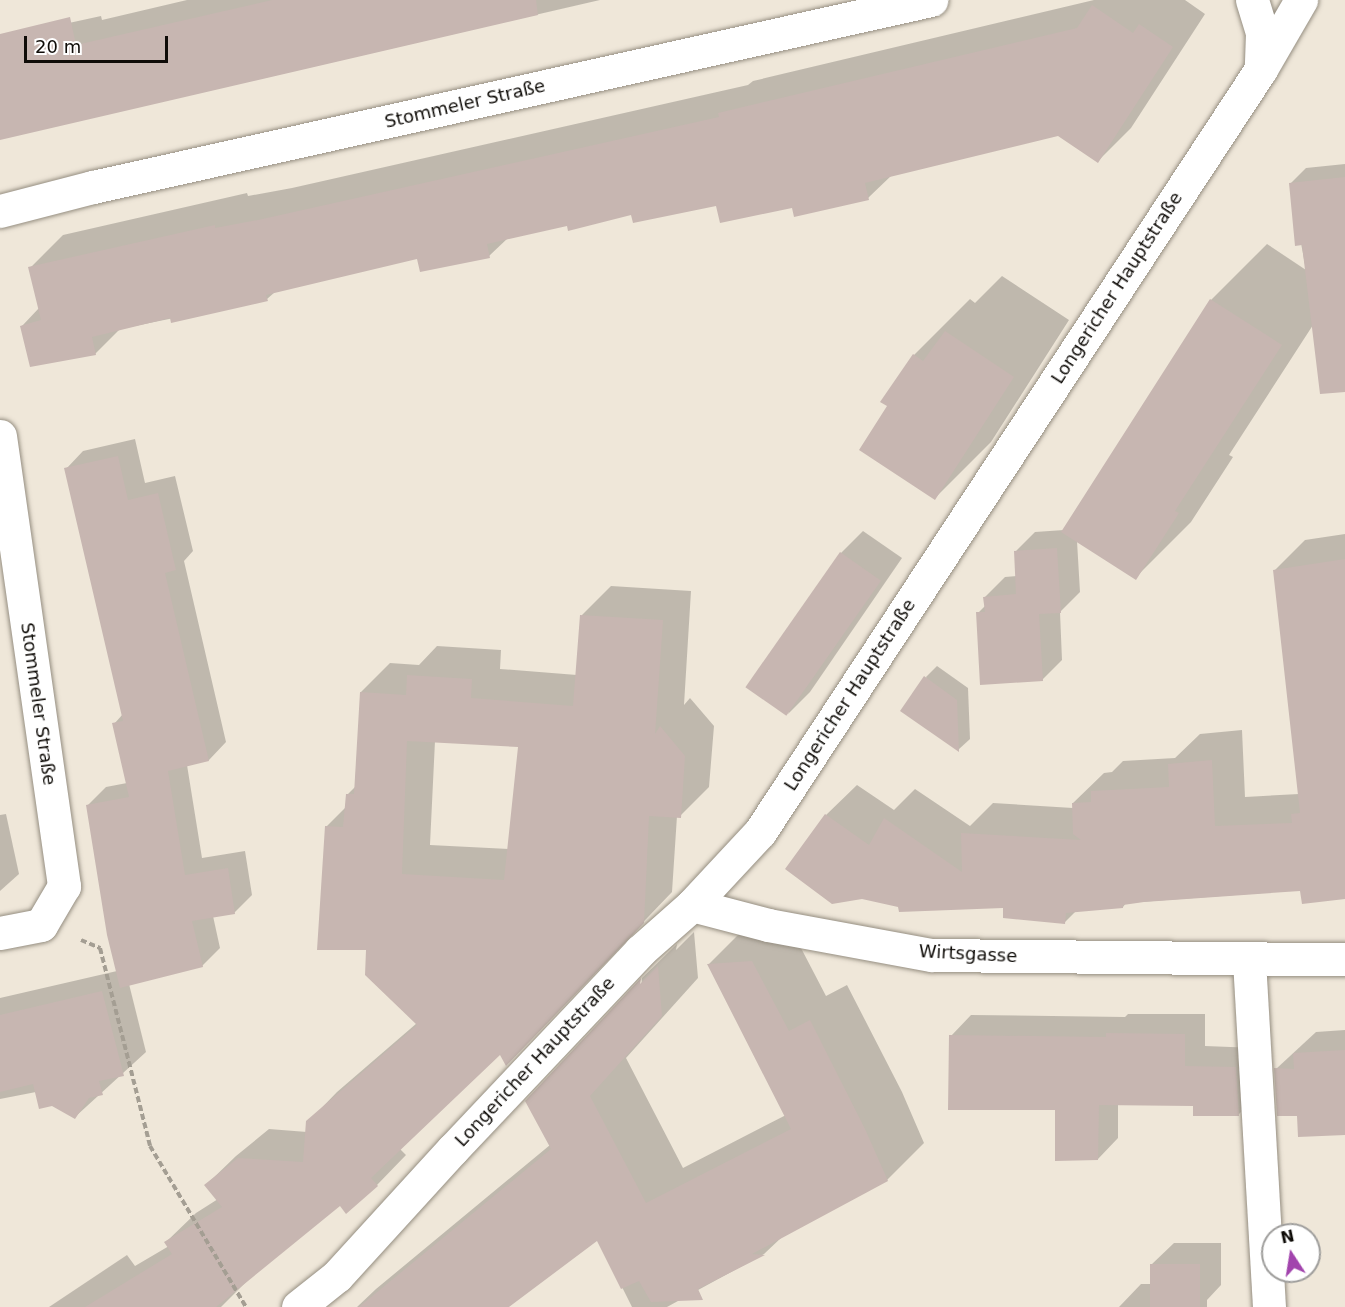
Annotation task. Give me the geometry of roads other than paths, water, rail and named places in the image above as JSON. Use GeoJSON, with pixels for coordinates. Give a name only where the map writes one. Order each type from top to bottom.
{"type":"FeatureCollection","features":[{"type":"Feature","properties":{"kind":"street","name":"Stommeler Straße"},"geometry":{"type":"LineString","coordinates":[[0,211],[105,185],[931,0]]}},
{"type":"Feature","properties":{"kind":"street"},"geometry":{"type":"LineString","coordinates":[[1252,0],[1262,33],[1261,69]]}},
{"type":"Feature","properties":{"kind":"street","name":"Longericher Hauptstraße"},"geometry":{"type":"LineString","coordinates":[[298,1307],[337,1276],[640,951],[692,905],[760,832],[1261,69],[1301,0]]}},
{"type":"Feature","properties":{"kind":"street","name":"Stommeler Straße"},"geometry":{"type":"LineString","coordinates":[[0,436],[64,886],[41,925],[0,933]]}},
{"type":"Feature","properties":{"kind":"street","name":"Wirtsgasse"},"geometry":{"type":"LineString","coordinates":[[692,905],[768,925],[932,955],[1249,960],[1345,959]]}},
{"type":"Feature","properties":{"kind":"street"},"geometry":{"type":"LineString","coordinates":[[1249,960],[1269,1307]]}}]}
